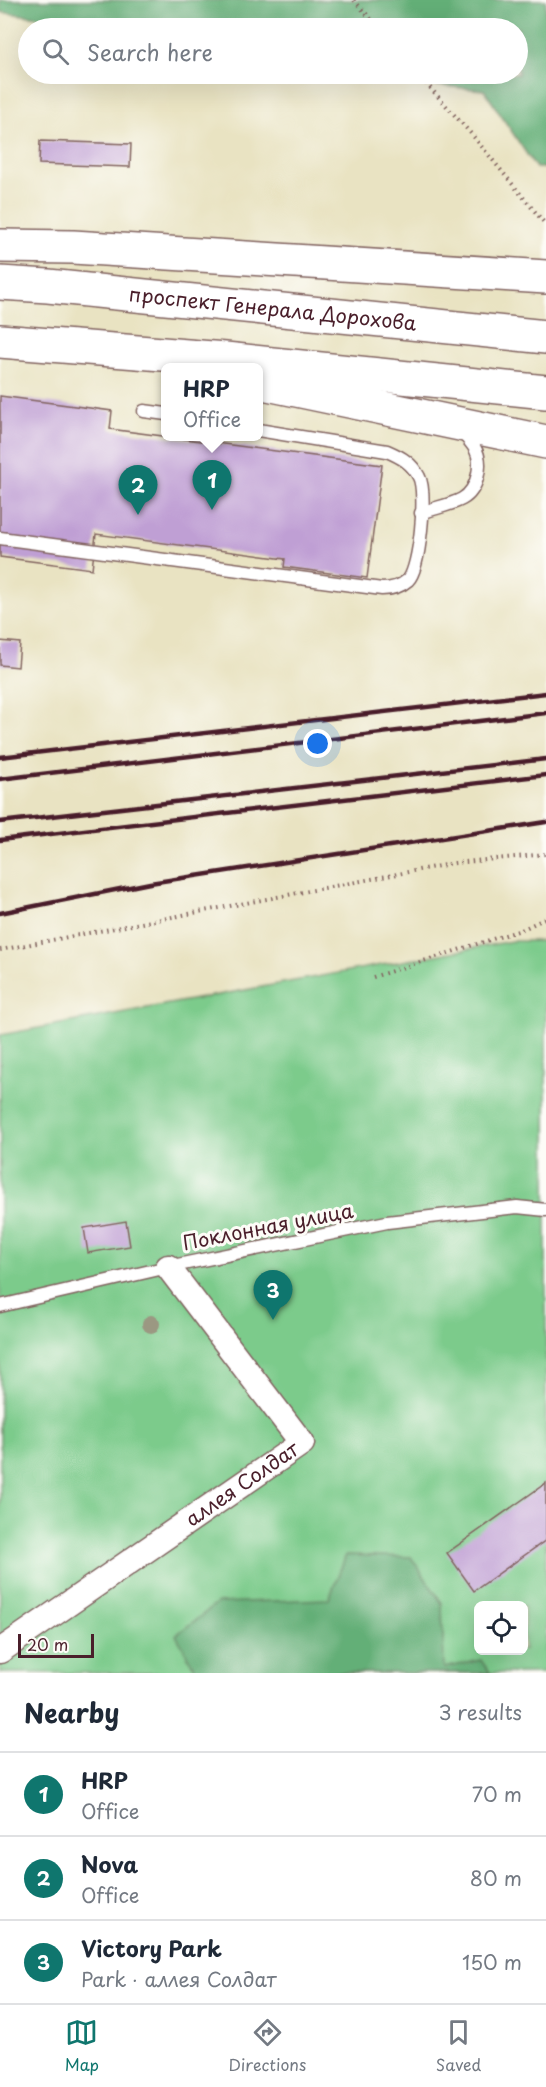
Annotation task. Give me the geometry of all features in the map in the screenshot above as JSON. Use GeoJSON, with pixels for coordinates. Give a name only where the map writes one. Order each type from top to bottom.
{"type":"FeatureCollection","features":[{"type":"Feature","properties":{"kind":"main road"},"geometry":{"type":"LineString","coordinates":[[0,246],[73,247],[546,277]]}},
{"type":"Feature","properties":{"kind":"main road","name":"проспект Генерала Дорохова"},"geometry":{"type":"LineString","coordinates":[[0,283],[546,337]]}},
{"type":"Feature","properties":{"kind":"main road"},"geometry":{"type":"LineString","coordinates":[[0,341],[257,363]]}},
{"type":"Feature","properties":{"kind":"main road"},"geometry":{"type":"LineString","coordinates":[[94,350],[161,363]]}},
{"type":"Feature","properties":{"kind":"main road"},"geometry":{"type":"LineString","coordinates":[[263,364],[546,392]]}},
{"type":"Feature","properties":{"kind":"main road"},"geometry":{"type":"LineString","coordinates":[[263,383],[546,442]]}},
{"type":"Feature","properties":{"kind":"street","name":"аллея Солдат"},"geometry":{"type":"LineString","coordinates":[[0,1651],[302,1443],[168,1267]]}},
{"type":"Feature","properties":{"kind":"lane"},"geometry":{"type":"LineString","coordinates":[[144,411],[161,413]]}},
{"type":"Feature","properties":{"kind":"lane"},"geometry":{"type":"LineString","coordinates":[[421,513],[462,499],[472,489],[478,476],[476,449],[454,422]]}},
{"type":"Feature","properties":{"kind":"lane"},"geometry":{"type":"LineString","coordinates":[[0,538],[392,589],[408,579],[414,572],[416,562],[423,491],[420,479],[412,466],[401,457],[387,451],[263,431]]}},
{"type":"Feature","properties":{"kind":"lane","name":"Поклонная улица"},"geometry":{"type":"LineString","coordinates":[[0,1306],[168,1267],[387,1222],[517,1207],[546,1210]]}},
{"type":"Feature","properties":{"kind":"path"},"geometry":{"type":"LineString","coordinates":[[354,0],[370,18]]}},
{"type":"Feature","properties":{"kind":"path"},"geometry":{"type":"LineString","coordinates":[[427,84],[546,225]]}},
{"type":"Feature","properties":{"kind":"path"},"geometry":{"type":"LineString","coordinates":[[0,950],[455,862],[546,854]]}},
{"type":"Feature","properties":{"kind":"path"},"geometry":{"type":"LineString","coordinates":[[373,977],[521,930],[546,918]]}},
{"type":"Feature","properties":{"kind":"green space"},"geometry":{"type":"Polygon","coordinates":[[[0,0],[546,0],[546,168],[536,168],[484,90],[420,84],[528,84],[528,18],[47,18],[0,12],[0,0]]]}},
{"type":"Feature","properties":{"kind":"green space"},"geometry":{"type":"Polygon","coordinates":[[[512,941],[546,941],[546,1673],[0,1673],[0,1035],[512,941]]]}},
{"type":"Feature","properties":{"kind":"green space"},"geometry":{"type":"Polygon","coordinates":[[[346,1555],[411,1557],[442,1603],[444,1668],[481,1660],[490,1673],[197,1673],[176,1635],[218,1603],[329,1599],[346,1555]]]}},
{"type":"Feature","properties":{"kind":"building"},"geometry":{"type":"Polygon","coordinates":[[[40,141],[131,144],[130,167],[39,164],[40,141]]]}},
{"type":"Feature","properties":{"kind":"building"},"geometry":{"type":"Polygon","coordinates":[[[0,396],[112,411],[110,429],[161,436],[161,441],[201,441],[382,465],[367,578],[284,567],[285,559],[96,534],[92,569],[0,557],[0,396]]]}},
{"type":"Feature","properties":{"kind":"building"},"geometry":{"type":"Polygon","coordinates":[[[0,641],[20,643],[18,667],[0,665],[0,641]]]}},
{"type":"Feature","properties":{"kind":"building"},"geometry":{"type":"Polygon","coordinates":[[[126,1221],[130,1246],[88,1253],[84,1228],[126,1221]]]}},
{"type":"Feature","properties":{"kind":"building"},"geometry":{"type":"Polygon","coordinates":[[[546,1483],[546,1540],[474,1591],[447,1553],[546,1483]]]}},
{"type":"Feature","properties":{"kind":"railway"},"geometry":{"type":"LineString","coordinates":[[0,757],[546,693]]}},
{"type":"Feature","properties":{"kind":"railway"},"geometry":{"type":"LineString","coordinates":[[0,779],[546,713]]}},
{"type":"Feature","properties":{"kind":"railway"},"geometry":{"type":"LineString","coordinates":[[0,822],[546,759]]}},
{"type":"Feature","properties":{"kind":"railway"},"geometry":{"type":"LineString","coordinates":[[0,840],[546,775]]}},
{"type":"Feature","properties":{"kind":"railway"},"geometry":{"type":"LineString","coordinates":[[0,913],[150,883],[546,822]]}},
{"type":"Feature","properties":{"kind":"place","name":"HRP"},"geometry":{"type":"Point","coordinates":[212,510]}},
{"type":"Feature","properties":{"kind":"place","name":"Nova"},"geometry":{"type":"Point","coordinates":[138,515]}},
{"type":"Feature","properties":{"kind":"place","name":"Victory Park"},"geometry":{"type":"Point","coordinates":[273,1320]}}]}
